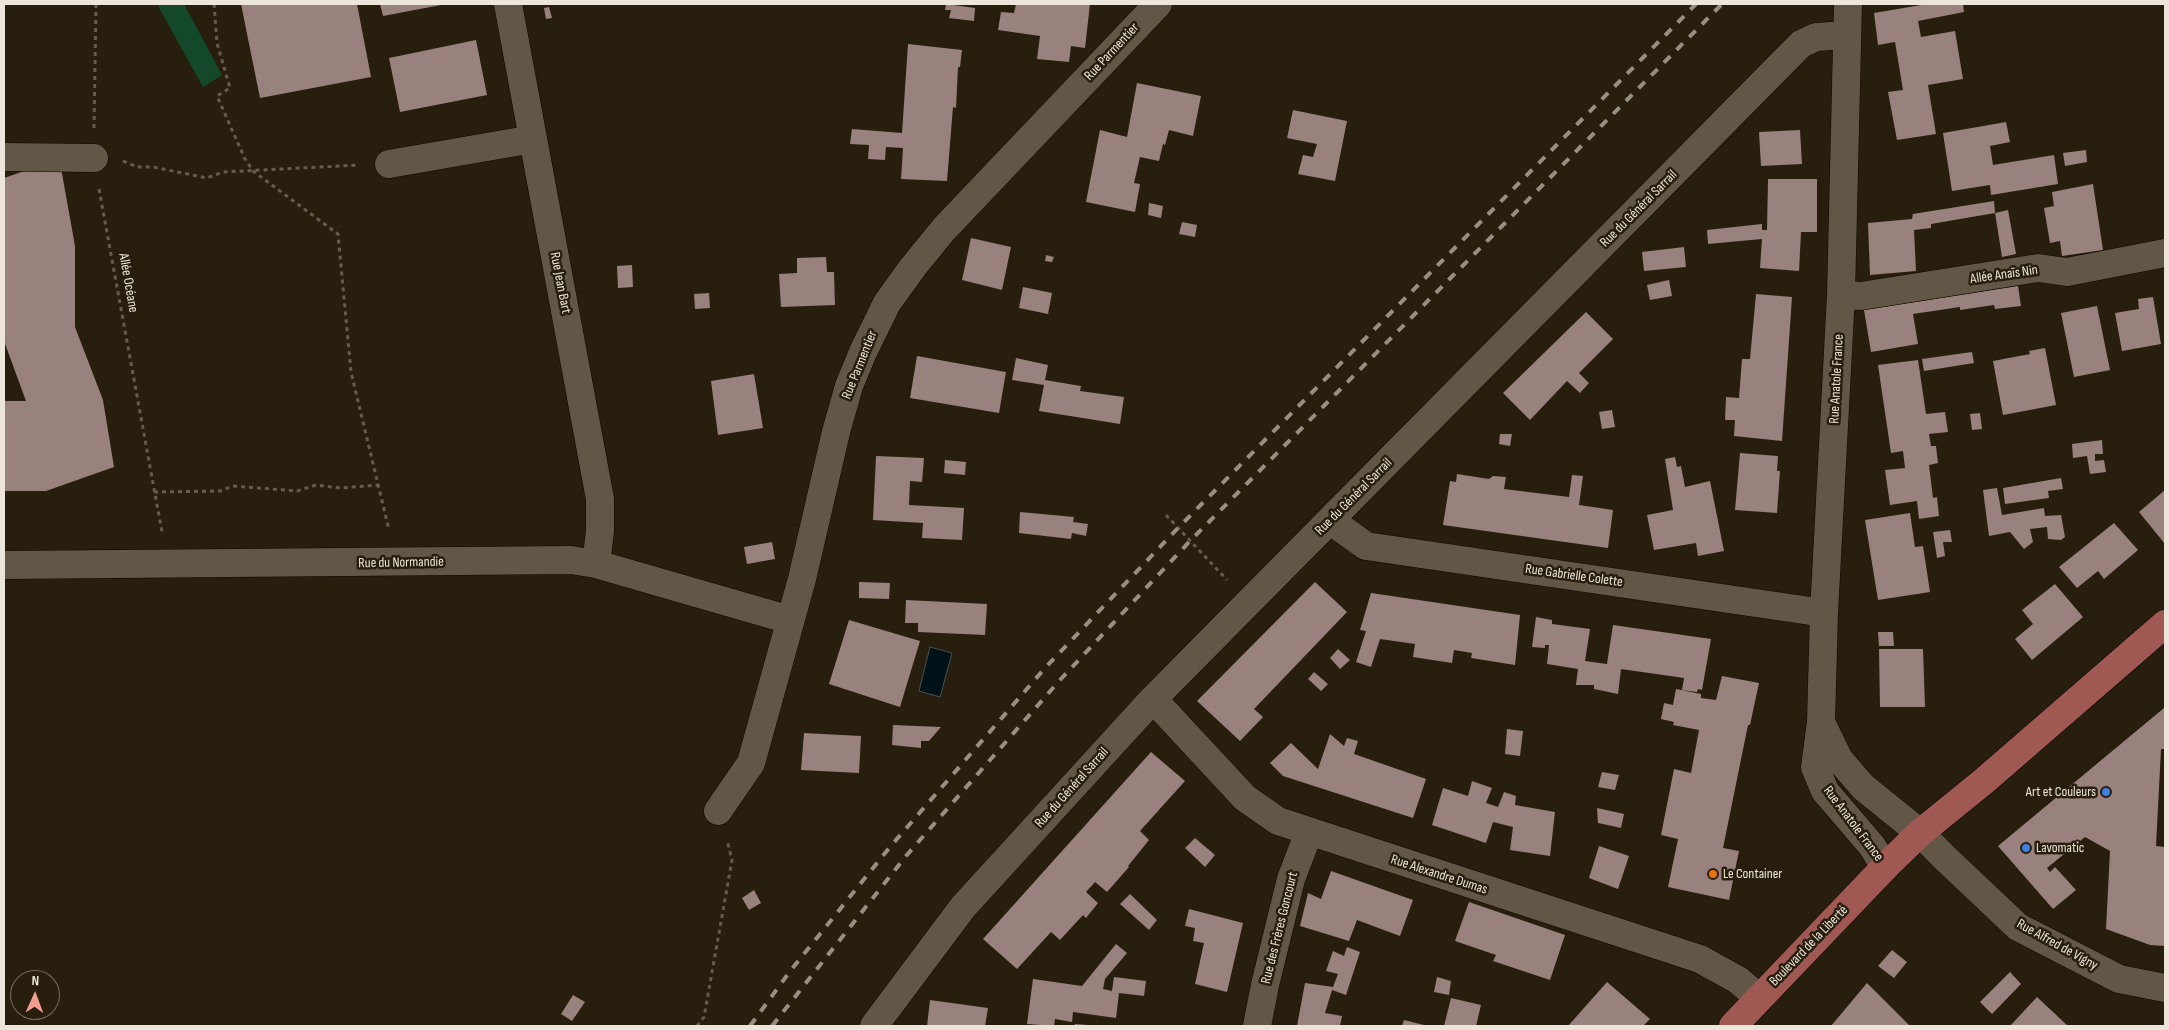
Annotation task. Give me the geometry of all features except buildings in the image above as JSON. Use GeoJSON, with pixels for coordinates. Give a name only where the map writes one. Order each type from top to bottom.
{"type":"FeatureCollection","features":[{"type":"Feature","properties":{"kind":"main road","name":"Boulevard de la Liberté"},"geometry":{"type":"LineString","coordinates":[[1733,1026],[1920,832],[1984,781],[2165,624]]}},
{"type":"Feature","properties":{"kind":"street","name":"Rue Jean Bart"},"geometry":{"type":"LineString","coordinates":[[508,4],[600,499],[600,531],[596,564]]}},
{"type":"Feature","properties":{"kind":"street","name":"Rue Parmentier"},"geometry":{"type":"LineString","coordinates":[[718,811],[751,763],[790,620],[849,386],[887,303],[944,229],[1158,4]]}},
{"type":"Feature","properties":{"kind":"street"},"geometry":{"type":"LineString","coordinates":[[1847,35],[1848,4]]}},
{"type":"Feature","properties":{"kind":"street","name":"Rue Anatole France"},"geometry":{"type":"LineString","coordinates":[[1847,35],[1841,295],[1824,613],[1822,722],[1815,767],[1825,791],[1872,846],[1885,867]]}},
{"type":"Feature","properties":{"kind":"street","name":"Rue du Général Sarrail"},"geometry":{"type":"LineString","coordinates":[[874,1026],[963,907],[1154,699],[1802,44],[1816,37],[1847,35]]}},
{"type":"Feature","properties":{"kind":"street"},"geometry":{"type":"LineString","coordinates":[[389,164],[533,139]]}},
{"type":"Feature","properties":{"kind":"street"},"geometry":{"type":"LineString","coordinates":[[4,157],[94,158]]}},
{"type":"Feature","properties":{"kind":"street","name":"Allée Anaïs Nin"},"geometry":{"type":"LineString","coordinates":[[1841,295],[1861,296],[2038,268],[2067,272],[2165,253]]}},
{"type":"Feature","properties":{"kind":"street","name":"Rue Gabrielle Colette"},"geometry":{"type":"LineString","coordinates":[[1331,521],[1366,546],[1824,613]]}},
{"type":"Feature","properties":{"kind":"street","name":"Rue du Normandie"},"geometry":{"type":"LineString","coordinates":[[4,565],[571,560],[596,564],[790,620]]}},
{"type":"Feature","properties":{"kind":"street","name":"Rue Alexandre Dumas"},"geometry":{"type":"LineString","coordinates":[[1154,699],[1246,798],[1278,821],[1700,959],[1738,980],[1759,998]]}},
{"type":"Feature","properties":{"kind":"street","name":"Rue Anatole France"},"geometry":{"type":"LineString","coordinates":[[1822,722],[1839,759],[1863,787],[1920,832]]}},
{"type":"Feature","properties":{"kind":"street","name":"Rue des Frères Goncourt"},"geometry":{"type":"LineString","coordinates":[[1257,1026],[1291,879],[1309,832]]}},
{"type":"Feature","properties":{"kind":"street","name":"Rue Alfred de Vigny"},"geometry":{"type":"LineString","coordinates":[[1920,832],[2018,927],[2119,979],[2165,988]]}},
{"type":"Feature","properties":{"kind":"path","name":"Allée Océane"},"geometry":{"type":"LineString","coordinates":[[96,4],[94,158],[167,564]]}},
{"type":"Feature","properties":{"kind":"path"},"geometry":{"type":"LineString","coordinates":[[214,4],[217,43],[230,88],[217,96],[245,159],[252,171],[338,234],[351,372],[396,563]]}},
{"type":"Feature","properties":{"kind":"path"},"geometry":{"type":"LineString","coordinates":[[94,158],[114,157],[138,167],[152,167],[207,178],[223,172],[389,164]]}},
{"type":"Feature","properties":{"kind":"path"},"geometry":{"type":"LineString","coordinates":[[154,492],[220,491],[233,486],[297,490],[316,485],[340,488],[379,486]]}},
{"type":"Feature","properties":{"kind":"path"},"geometry":{"type":"LineString","coordinates":[[1166,515],[1249,603]]}},
{"type":"Feature","properties":{"kind":"path"},"geometry":{"type":"LineString","coordinates":[[697,1026],[704,1017],[732,860],[718,811]]}},
{"type":"Feature","properties":{"kind":"green space"},"geometry":{"type":"Polygon","coordinates":[[[157,4],[184,4],[222,75],[203,87],[157,4]]]}},
{"type":"Feature","properties":{"kind":"shaded area"},"geometry":{"type":"Polygon","coordinates":[[[930,647],[952,653],[940,697],[919,691],[930,647]]]}},
{"type":"Feature","properties":{"kind":"railway"},"geometry":{"type":"LineString","coordinates":[[750,1026],[791,970],[890,847],[1045,668],[1178,528],[1696,4]]}},
{"type":"Feature","properties":{"kind":"railway"},"geometry":{"type":"LineString","coordinates":[[772,1026],[906,856],[1060,680],[1190,541],[1722,4]]}},
{"type":"Feature","properties":{"kind":"place","name":"Art et Couleurs"},"geometry":{"type":"Point","coordinates":[2106,792]}},
{"type":"Feature","properties":{"kind":"place","name":"Lavomatic"},"geometry":{"type":"Point","coordinates":[2026,848]}},
{"type":"Feature","properties":{"kind":"place","name":"Le Container"},"geometry":{"type":"Point","coordinates":[1713,874]}}]}
